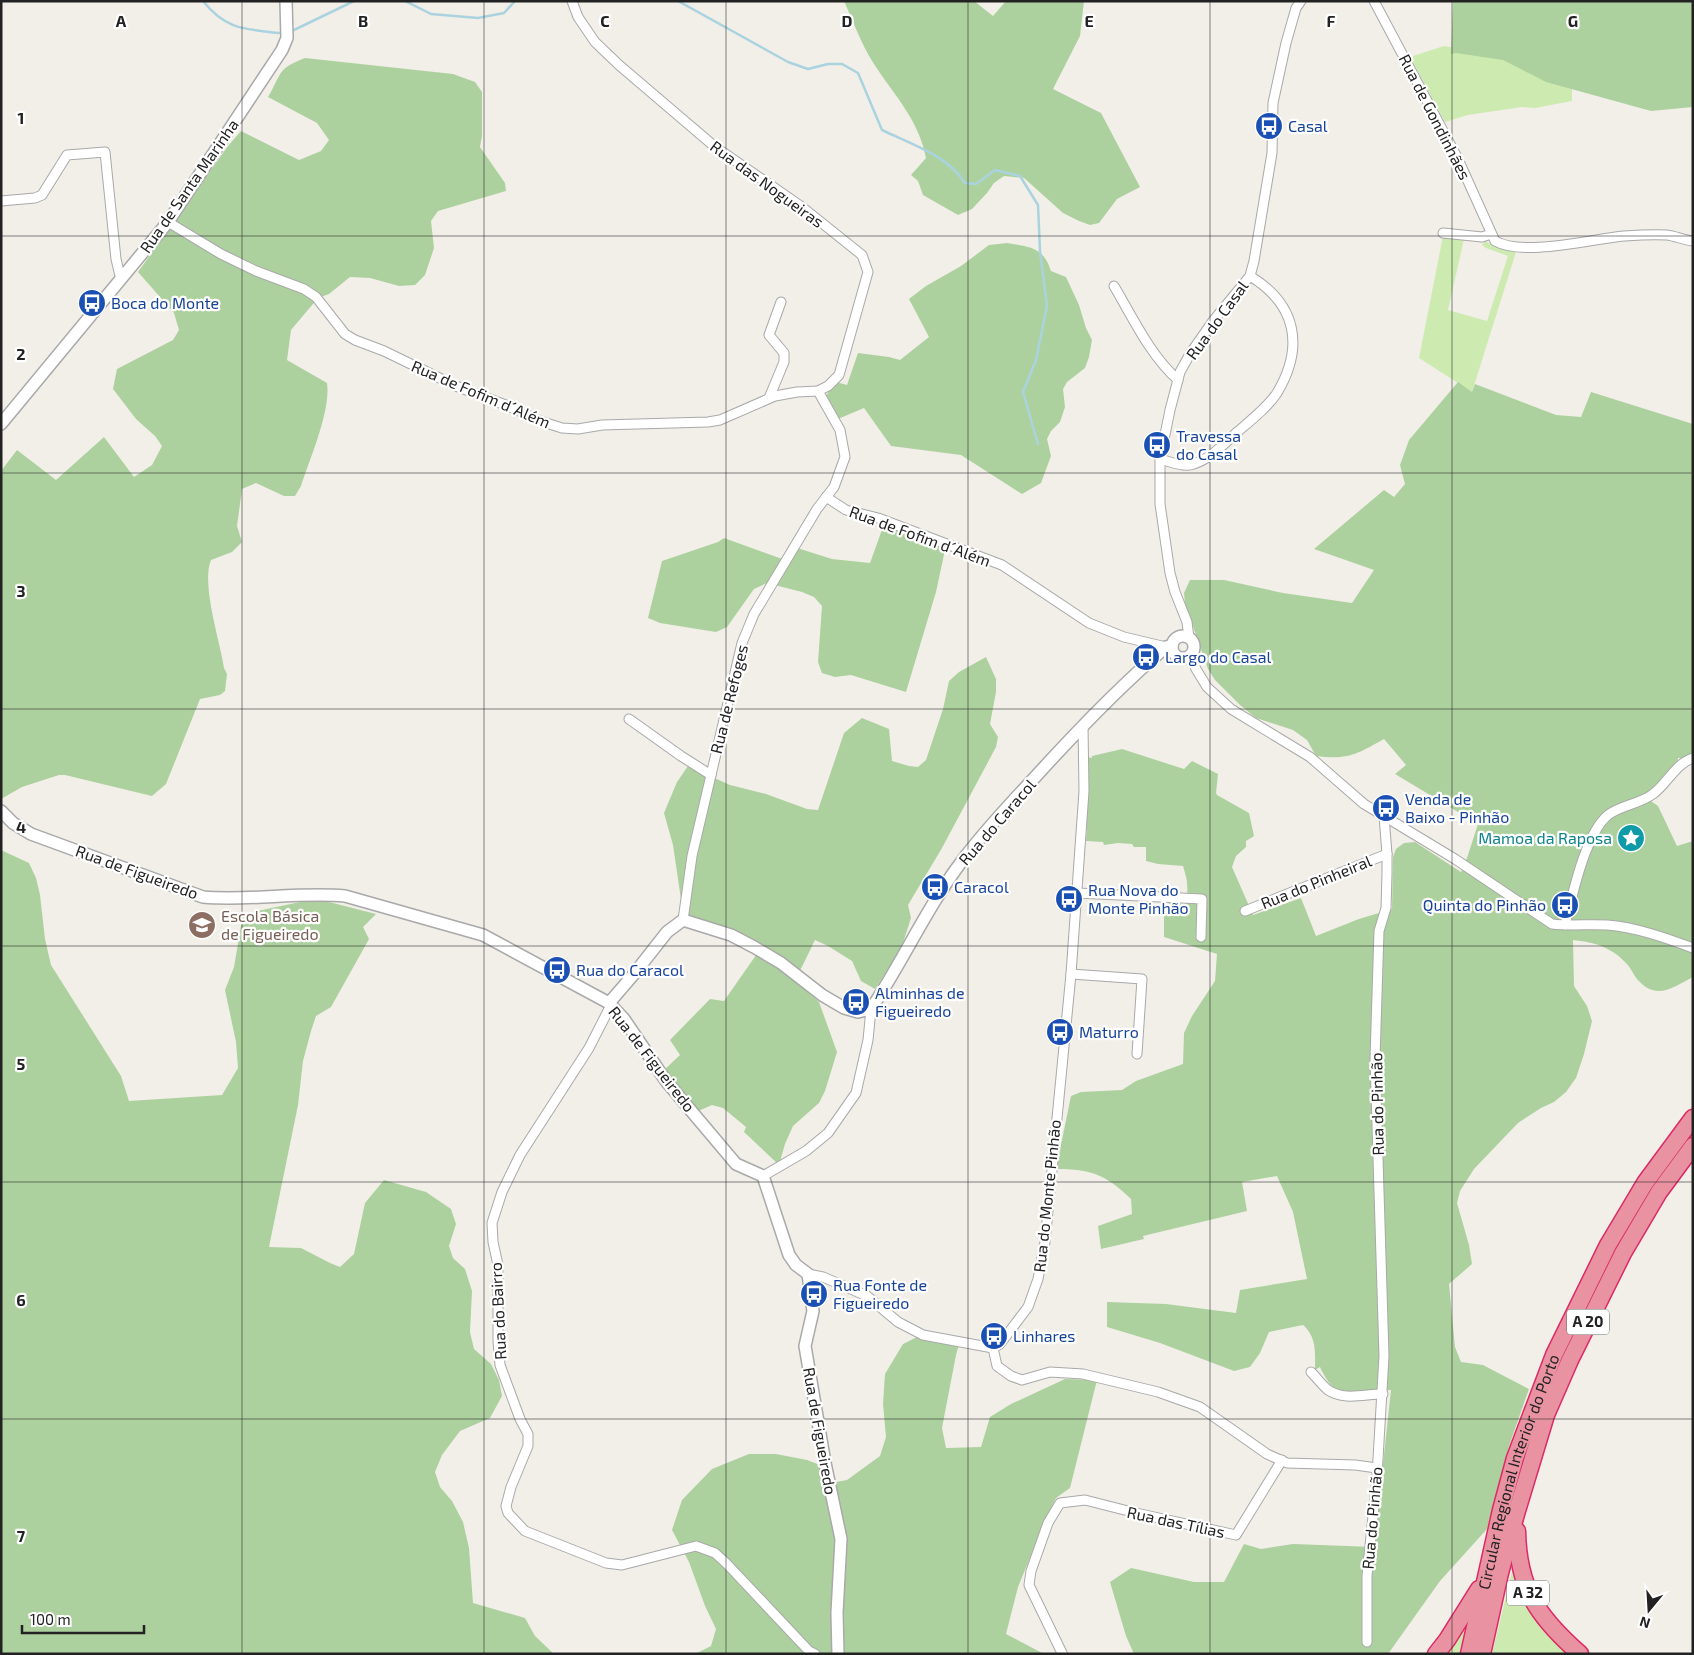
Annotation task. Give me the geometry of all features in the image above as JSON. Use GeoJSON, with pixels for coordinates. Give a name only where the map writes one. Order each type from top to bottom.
{"type":"FeatureCollection","features":[{"type":"Feature","properties":{"kind":"highway","name":"Circular Regional Interior do Porto"},"geometry":{"type":"LineString","coordinates":[[1482,1654],[1500,1573],[1515,1458],[1532,1411],[1558,1346],[1617,1230],[1644,1183],[1693,1118]]}},
{"type":"Feature","properties":{"kind":"highway","name":"Circular Regional Interior do Porto"},"geometry":{"type":"LineString","coordinates":[[1469,1654],[1485,1581],[1546,1415],[1570,1360],[1623,1253],[1659,1192],[1693,1146]]}},
{"type":"Feature","properties":{"kind":"highway","name":"A 32"},"geometry":{"type":"LineString","coordinates":[[1509,1512],[1526,1588],[1534,1605],[1545,1620],[1580,1654]]}},
{"type":"Feature","properties":{"kind":"highway","name":"A 32"},"geometry":{"type":"LineString","coordinates":[[1436,1654],[1485,1581]]}},
{"type":"Feature","properties":{"kind":"street","name":"Rua de Santa Marinha"},"geometry":{"type":"LineString","coordinates":[[1,424],[168,222],[282,50],[287,38],[286,1]]}},
{"type":"Feature","properties":{"kind":"street","name":"Rua das Nogueiras"},"geometry":{"type":"LineString","coordinates":[[572,1],[578,17],[594,42],[619,65],[714,146],[802,207],[862,255],[868,272],[839,375],[828,386],[818,391]]}},
{"type":"Feature","properties":{"kind":"street","name":"Rua do Casal"},"geometry":{"type":"LineString","coordinates":[[1189,638],[1187,622],[1175,592],[1170,573],[1160,504],[1160,459],[1178,380],[1190,354],[1213,321],[1250,276],[1272,153],[1273,103],[1286,43],[1296,8],[1301,1]]}},
{"type":"Feature","properties":{"kind":"street","name":"Rua de Gondinhães"},"geometry":{"type":"LineString","coordinates":[[1374,1],[1458,159],[1491,234]]}},
{"type":"Feature","properties":{"kind":"street"},"geometry":{"type":"LineString","coordinates":[[1,201],[35,198],[42,195],[67,155],[105,152],[116,259],[121,280]]}},
{"type":"Feature","properties":{"kind":"street","name":"Rua de Fofim d´Além"},"geometry":{"type":"LineString","coordinates":[[168,222],[221,254],[256,271],[304,289],[316,297],[345,334],[355,340],[392,355],[456,386],[562,428],[578,429],[602,426],[708,422],[720,420],[769,398],[797,392],[818,391],[840,430],[845,457],[834,487],[826,497],[846,510],[878,518],[1002,565],[1089,623],[1124,637],[1169,646]]}},
{"type":"Feature","properties":{"kind":"street"},"geometry":{"type":"LineString","coordinates":[[1443,233],[1482,237],[1491,234],[1495,241],[1503,245],[1522,247],[1558,245],[1601,238],[1640,235],[1668,235],[1693,241]]}},
{"type":"Feature","properties":{"kind":"street"},"geometry":{"type":"LineString","coordinates":[[1160,459],[1189,465],[1208,458],[1256,415],[1276,394],[1284,377],[1293,345],[1293,330],[1288,315],[1272,292],[1264,284],[1250,276]]}},
{"type":"Feature","properties":{"kind":"street"},"geometry":{"type":"LineString","coordinates":[[1114,286],[1156,356],[1178,380]]}},
{"type":"Feature","properties":{"kind":"street"},"geometry":{"type":"LineString","coordinates":[[769,398],[784,362],[784,353],[769,335],[781,302]]}},
{"type":"Feature","properties":{"kind":"street","name":"Rua de Refoges"},"geometry":{"type":"LineString","coordinates":[[684,920],[692,856],[742,643],[754,614],[786,558],[826,497]]}},
{"type":"Feature","properties":{"kind":"street"},"geometry":{"type":"LineString","coordinates":[[1191,655],[1186,658],[1178,656],[1174,654],[1169,646],[1179,637],[1189,638],[1194,646],[1191,655],[1196,670],[1207,686],[1230,710],[1310,758],[1364,804],[1455,859],[1552,924],[1623,927],[1693,948]]}},
{"type":"Feature","properties":{"kind":"street","name":"Rua do Caracol"},"geometry":{"type":"LineString","coordinates":[[871,1009],[886,987],[929,908],[962,861],[997,819],[1126,681],[1169,646]]}},
{"type":"Feature","properties":{"kind":"street"},"geometry":{"type":"LineString","coordinates":[[629,719],[711,775]]}},
{"type":"Feature","properties":{"kind":"street","name":"Rua do Monte Pinhão"},"geometry":{"type":"LineString","coordinates":[[993,1348],[1000,1344],[1028,1307],[1038,1280],[1046,1242],[1077,893],[1084,791],[1083,726]]}},
{"type":"Feature","properties":{"kind":"street"},"geometry":{"type":"LineString","coordinates":[[1565,925],[1589,844],[1598,827],[1614,811],[1653,795],[1679,767],[1693,758]]}},
{"type":"Feature","properties":{"kind":"street","name":"Rua de Figueiredo"},"geometry":{"type":"LineString","coordinates":[[1,811],[12,823],[31,834],[203,896],[223,898],[321,894],[344,896],[482,935],[610,1004],[624,1019],[666,1082],[736,1164],[763,1176]]}},
{"type":"Feature","properties":{"kind":"street","name":"Rua do Pinhão"},"geometry":{"type":"LineString","coordinates":[[1367,1642],[1367,1576],[1383,1394],[1384,1356],[1375,1059],[1379,931],[1386,908],[1387,854],[1384,816]]}},
{"type":"Feature","properties":{"kind":"street","name":"Rua do Pinheiral"},"geometry":{"type":"LineString","coordinates":[[1245,911],[1387,854]]}},
{"type":"Feature","properties":{"kind":"street"},"geometry":{"type":"LineString","coordinates":[[1077,893],[1202,899],[1201,937]]}},
{"type":"Feature","properties":{"kind":"street"},"geometry":{"type":"LineString","coordinates":[[610,1004],[666,932],[684,920],[732,935],[754,947],[781,963],[822,995],[844,1008],[858,1012],[871,1009],[868,1040],[856,1093],[828,1132],[806,1151],[763,1176],[788,1254],[796,1265],[808,1274],[823,1277],[868,1296],[898,1322],[922,1335],[993,1348],[997,1366],[1011,1376],[1022,1380],[1050,1372],[1083,1374],[1158,1392],[1200,1407],[1267,1454],[1287,1463],[1355,1465],[1377,1468]]}},
{"type":"Feature","properties":{"kind":"street"},"geometry":{"type":"LineString","coordinates":[[1071,974],[1142,979],[1137,1054]]}},
{"type":"Feature","properties":{"kind":"street","name":"Rua do Bairro"},"geometry":{"type":"LineString","coordinates":[[610,1004],[589,1048],[520,1156],[502,1192],[492,1223],[493,1242],[498,1266],[498,1342],[500,1365],[528,1434],[528,1446],[506,1506],[508,1513],[525,1531],[606,1564],[622,1565],[696,1546],[715,1553],[809,1652],[815,1654]]}},
{"type":"Feature","properties":{"kind":"street","name":"Rua de Figueiredo"},"geometry":{"type":"LineString","coordinates":[[808,1274],[813,1311],[805,1346],[824,1463],[841,1539],[837,1613],[838,1654]]}},
{"type":"Feature","properties":{"kind":"street"},"geometry":{"type":"LineString","coordinates":[[1311,1372],[1328,1390],[1340,1396],[1353,1397],[1361,1394],[1383,1394]]}},
{"type":"Feature","properties":{"kind":"street","name":"Rua das Tílias"},"geometry":{"type":"LineString","coordinates":[[1062,1653],[1029,1585],[1031,1571],[1048,1523],[1060,1503],[1085,1500],[1236,1535],[1282,1460]]}},
{"type":"Feature","properties":{"kind":"green space"},"geometry":{"type":"Polygon","coordinates":[[[844,1],[974,1],[993,16],[1006,1],[1084,1],[1080,36],[1053,89],[1101,113],[1140,187],[1117,199],[1099,223],[1090,225],[1063,213],[1024,178],[1004,176],[994,183],[972,209],[958,215],[923,195],[918,181],[911,175],[926,158],[923,144],[905,108],[869,56],[844,1]]]}},
{"type":"Feature","properties":{"kind":"green space"},"geometry":{"type":"Polygon","coordinates":[[[1453,1],[1693,1],[1693,107],[1651,111],[1546,82],[1503,60],[1456,53],[1451,54],[1453,1]]]}},
{"type":"Feature","properties":{"kind":"green space"},"geometry":{"type":"Polygon","coordinates":[[[1444,46],[1481,52],[1572,84],[1572,101],[1535,108],[1522,107],[1468,115],[1445,122],[1411,59],[1413,56],[1444,46]]]}},
{"type":"Feature","properties":{"kind":"green space"},"geometry":{"type":"Polygon","coordinates":[[[305,58],[453,74],[475,82],[482,92],[482,136],[480,147],[505,183],[506,191],[438,211],[431,221],[434,248],[425,275],[415,285],[399,286],[370,278],[350,277],[329,294],[318,298],[291,330],[287,360],[327,383],[326,407],[323,421],[301,486],[295,496],[284,496],[256,483],[242,489],[237,526],[242,542],[232,552],[211,560],[208,583],[212,613],[227,674],[225,691],[220,695],[200,699],[166,784],[152,796],[59,775],[22,787],[1,799],[1,471],[17,450],[56,480],[104,437],[134,477],[152,465],[162,446],[155,436],[136,419],[113,389],[117,369],[173,340],[179,330],[174,313],[138,272],[228,146],[241,131],[299,160],[321,151],[329,140],[317,123],[268,97],[284,69],[305,58]]]}},
{"type":"Feature","properties":{"kind":"green space"},"geometry":{"type":"Polygon","coordinates":[[[1443,236],[1464,239],[1448,310],[1487,321],[1508,256],[1482,245],[1485,241],[1501,249],[1516,252],[1472,392],[1419,358],[1443,236]]]}},
{"type":"Feature","properties":{"kind":"green space"},"geometry":{"type":"Polygon","coordinates":[[[1007,243],[1034,249],[1044,257],[1051,271],[1066,277],[1092,340],[1085,368],[1067,382],[1063,389],[1065,407],[1060,422],[1051,431],[1047,439],[1051,456],[1041,483],[1022,494],[961,455],[891,446],[864,408],[838,419],[825,397],[836,382],[847,385],[858,353],[900,360],[929,337],[909,299],[926,286],[961,266],[989,245],[1007,243]]]}},
{"type":"Feature","properties":{"kind":"green space"},"geometry":{"type":"Polygon","coordinates":[[[1458,382],[1472,392],[1475,384],[1556,415],[1581,417],[1591,392],[1693,424],[1693,758],[1678,758],[1677,766],[1648,799],[1658,806],[1677,846],[1693,841],[1693,977],[1671,988],[1658,991],[1651,990],[1637,979],[1628,965],[1608,949],[1588,942],[1573,940],[1574,986],[1587,1006],[1592,1021],[1576,1078],[1566,1092],[1554,1102],[1518,1123],[1474,1169],[1460,1191],[1457,1203],[1469,1245],[1472,1264],[1449,1284],[1455,1347],[1461,1362],[1483,1365],[1529,1389],[1509,1446],[1487,1529],[1440,1581],[1388,1654],[1134,1654],[1126,1636],[1110,1582],[1131,1568],[1194,1582],[1224,1582],[1244,1544],[1261,1549],[1293,1544],[1374,1547],[1391,1390],[1350,1394],[1336,1390],[1320,1367],[1315,1370],[1313,1340],[1303,1325],[1269,1332],[1260,1353],[1250,1367],[1234,1371],[1160,1343],[1107,1327],[1107,1302],[1166,1304],[1236,1313],[1240,1290],[1307,1279],[1293,1212],[1277,1176],[1242,1182],[1247,1211],[1143,1236],[1144,1239],[1101,1249],[1098,1226],[1132,1214],[1131,1199],[1113,1184],[1097,1175],[1079,1170],[1056,1169],[1071,1096],[1081,1092],[1122,1090],[1136,1081],[1183,1064],[1184,1033],[1192,1016],[1215,981],[1217,954],[1164,937],[1164,916],[1169,903],[1184,904],[1186,899],[1187,885],[1183,866],[1146,861],[1146,847],[1134,847],[1132,844],[1118,843],[1104,845],[1103,842],[1086,841],[1087,829],[1082,828],[1084,756],[1092,758],[1092,756],[1122,749],[1184,769],[1192,761],[1218,774],[1217,795],[1249,813],[1254,836],[1246,841],[1246,847],[1236,856],[1232,867],[1253,915],[1301,898],[1316,936],[1359,919],[1392,909],[1393,857],[1396,849],[1404,843],[1415,842],[1461,872],[1478,824],[1395,774],[1406,765],[1384,739],[1352,755],[1337,757],[1316,756],[1307,740],[1293,730],[1256,718],[1215,680],[1208,669],[1185,604],[1184,593],[1190,580],[1224,580],[1283,593],[1352,603],[1374,570],[1314,549],[1384,490],[1394,497],[1405,484],[1400,465],[1409,440],[1458,382]]]}},
{"type":"Feature","properties":{"kind":"green space"},"geometry":{"type":"Polygon","coordinates":[[[883,527],[920,538],[945,550],[936,592],[906,692],[851,675],[835,677],[822,673],[818,662],[822,606],[814,597],[802,592],[767,583],[754,589],[727,627],[716,632],[660,623],[648,618],[662,561],[718,542],[724,538],[785,560],[794,547],[832,559],[870,563],[883,527]]]}},
{"type":"Feature","properties":{"kind":"green space"},"geometry":{"type":"Polygon","coordinates":[[[986,657],[996,679],[996,692],[990,724],[998,737],[996,747],[942,848],[908,905],[911,918],[901,949],[875,989],[861,981],[852,961],[815,940],[795,981],[819,1002],[837,1052],[825,1091],[819,1103],[793,1126],[779,1165],[744,1132],[746,1127],[723,1108],[712,1105],[696,1112],[663,1071],[680,1055],[670,1040],[710,999],[724,1001],[761,948],[684,920],[673,845],[664,813],[677,782],[688,766],[730,785],[766,794],[807,809],[818,810],[844,733],[862,718],[889,729],[892,761],[918,767],[926,760],[943,709],[949,681],[959,672],[986,657]]]}},
{"type":"Feature","properties":{"kind":"green space"},"geometry":{"type":"Polygon","coordinates":[[[1,850],[29,863],[36,878],[40,895],[45,939],[51,965],[121,1076],[129,1101],[222,1095],[238,1068],[236,1042],[225,990],[234,967],[243,914],[300,902],[329,902],[376,914],[363,927],[369,939],[331,1007],[316,1016],[311,1031],[303,1061],[298,1105],[269,1247],[301,1248],[340,1267],[354,1254],[365,1203],[384,1180],[426,1192],[451,1209],[456,1224],[449,1246],[453,1258],[465,1269],[472,1291],[470,1332],[474,1349],[491,1364],[499,1380],[502,1396],[490,1418],[460,1431],[442,1455],[435,1472],[440,1487],[452,1501],[463,1522],[469,1548],[473,1603],[525,1618],[535,1636],[554,1654],[1,1654],[1,850]]]}},
{"type":"Feature","properties":{"kind":"green space"},"geometry":{"type":"Polygon","coordinates":[[[917,1337],[960,1341],[942,1428],[946,1448],[981,1447],[990,1417],[1011,1404],[1065,1379],[1097,1380],[1070,1488],[1056,1498],[1048,1514],[1018,1587],[1006,1634],[1044,1654],[695,1654],[711,1646],[716,1629],[705,1606],[689,1562],[672,1530],[682,1500],[712,1469],[749,1454],[776,1454],[807,1460],[820,1465],[836,1482],[847,1480],[880,1456],[886,1437],[883,1404],[885,1374],[903,1344],[917,1337]]]}},
{"type":"Feature","properties":{"kind":"green space"},"geometry":{"type":"Polygon","coordinates":[[[1514,1563],[1576,1654],[1492,1654],[1514,1563]]]}},
{"type":"Feature","properties":{"kind":"green space"},"geometry":{"type":"Polygon","coordinates":[[[1469,1618],[1459,1654],[1446,1654],[1469,1618]]]}},
{"type":"Feature","properties":{"kind":"waterway"},"geometry":{"type":"LineString","coordinates":[[203,1],[211,11],[228,23],[246,29],[279,33]]}},
{"type":"Feature","properties":{"kind":"waterway"},"geometry":{"type":"LineString","coordinates":[[294,30],[354,1]]}},
{"type":"Feature","properties":{"kind":"waterway"},"geometry":{"type":"LineString","coordinates":[[405,1],[431,14],[478,18],[504,13],[515,1]]}},
{"type":"Feature","properties":{"kind":"waterway"},"geometry":{"type":"LineString","coordinates":[[678,1],[788,62],[808,69],[828,64],[842,64],[858,73],[882,130],[928,151],[949,165],[965,183],[976,184],[995,170],[1020,176],[1038,205],[1040,251],[1047,306],[1036,360],[1023,392],[1038,444]]}},
{"type":"Feature","properties":{"kind":"place","name":"Casal"},"geometry":{"type":"Point","coordinates":[1269,126]}},
{"type":"Feature","properties":{"kind":"place","name":"Boca do Monte"},"geometry":{"type":"Point","coordinates":[92,303]}},
{"type":"Feature","properties":{"kind":"place","name":"Travessa do Casal"},"geometry":{"type":"Point","coordinates":[1157,445]}},
{"type":"Feature","properties":{"kind":"place","name":"Largo do Casal"},"geometry":{"type":"Point","coordinates":[1146,657]}},
{"type":"Feature","properties":{"kind":"place","name":"Venda de Baixo - Pinhão"},"geometry":{"type":"Point","coordinates":[1386,808]}},
{"type":"Feature","properties":{"kind":"place","name":"Mamoa da Raposa"},"geometry":{"type":"Point","coordinates":[1631,838]}},
{"type":"Feature","properties":{"kind":"place","name":"Caracol"},"geometry":{"type":"Point","coordinates":[935,887]}},
{"type":"Feature","properties":{"kind":"place","name":"Rua Nova do Monte Pinhão"},"geometry":{"type":"Point","coordinates":[1069,899]}},
{"type":"Feature","properties":{"kind":"place","name":"Quinta do Pinhão"},"geometry":{"type":"Point","coordinates":[1565,905]}},
{"type":"Feature","properties":{"kind":"place","name":"Escola Básica de Figueiredo"},"geometry":{"type":"Point","coordinates":[202,925]}},
{"type":"Feature","properties":{"kind":"place","name":"Rua do Caracol"},"geometry":{"type":"Point","coordinates":[557,970]}},
{"type":"Feature","properties":{"kind":"place","name":"Alminhas de Figueiredo"},"geometry":{"type":"Point","coordinates":[856,1002]}},
{"type":"Feature","properties":{"kind":"place","name":"Maturro"},"geometry":{"type":"Point","coordinates":[1060,1032]}},
{"type":"Feature","properties":{"kind":"place","name":"Rua Fonte de Figueiredo"},"geometry":{"type":"Point","coordinates":[814,1294]}},
{"type":"Feature","properties":{"kind":"place","name":"Linhares"},"geometry":{"type":"Point","coordinates":[994,1336]}}]}
